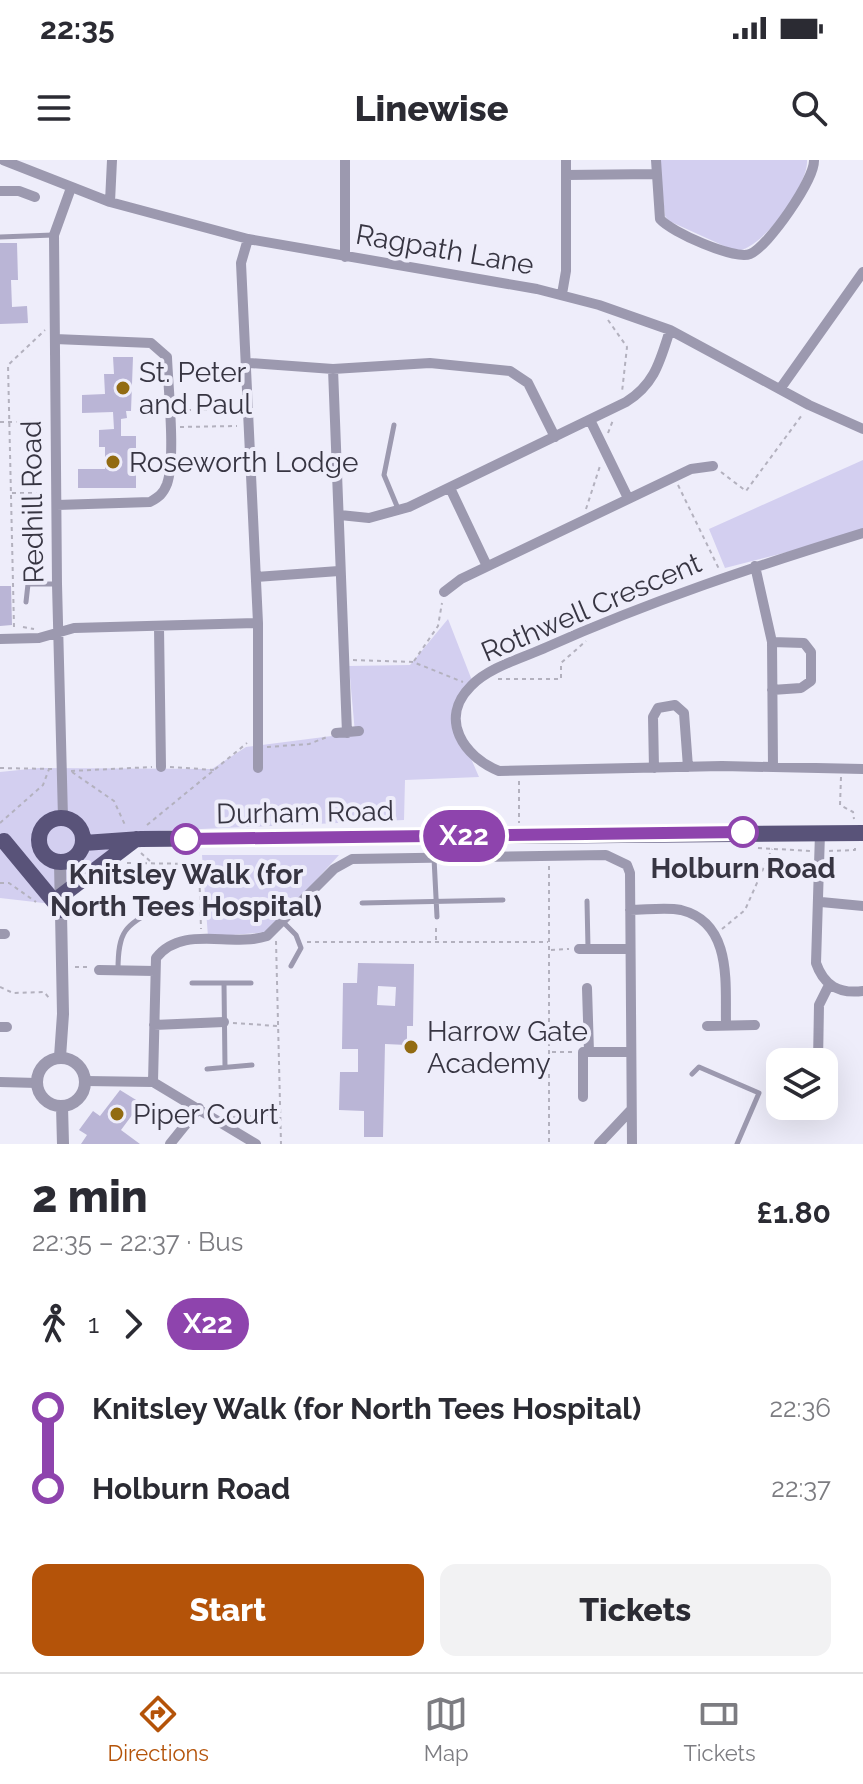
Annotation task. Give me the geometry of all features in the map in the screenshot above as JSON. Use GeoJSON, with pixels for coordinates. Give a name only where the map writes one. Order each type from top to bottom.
{"type":"FeatureCollection","features":[{"type":"Feature","properties":{"kind":"main road"},"geometry":{"type":"LineString","coordinates":[[63,818],[80,828],[84,843],[74,859],[60,863],[47,858],[39,839],[45,825],[63,818]]}},
{"type":"Feature","properties":{"kind":"main road","name":"Durham Road"},"geometry":{"type":"LineString","coordinates":[[84,843],[139,836],[859,833]]}},
{"type":"Feature","properties":{"kind":"main road"},"geometry":{"type":"LineString","coordinates":[[2,841],[61,903],[139,836]]}},
{"type":"Feature","properties":{"kind":"main road"},"geometry":{"type":"LineString","coordinates":[[2,841],[39,839]]}},
{"type":"Feature","properties":{"kind":"street","name":"Ragpath Lane"},"geometry":{"type":"LineString","coordinates":[[3,160],[110,202],[248,239],[562,294],[670,330],[809,405],[863,429]]}},
{"type":"Feature","properties":{"kind":"street"},"geometry":{"type":"LineString","coordinates":[[110,202],[112,160]]}},
{"type":"Feature","properties":{"kind":"street"},"geometry":{"type":"LineString","coordinates":[[345,160],[345,257]]}},
{"type":"Feature","properties":{"kind":"street"},"geometry":{"type":"LineString","coordinates":[[562,294],[566,160]]}},
{"type":"Feature","properties":{"kind":"street"},"geometry":{"type":"LineString","coordinates":[[656,160],[657,212],[665,225],[729,253],[745,256],[766,241],[801,193],[813,174],[814,160]]}},
{"type":"Feature","properties":{"kind":"street"},"geometry":{"type":"LineString","coordinates":[[22,192],[33,172]]}},
{"type":"Feature","properties":{"kind":"street"},"geometry":{"type":"LineString","coordinates":[[566,175],[656,174]]}},
{"type":"Feature","properties":{"kind":"street","name":"Redhill Road"},"geometry":{"type":"LineString","coordinates":[[63,818],[54,235],[71,188]]}},
{"type":"Feature","properties":{"kind":"street"},"geometry":{"type":"LineString","coordinates":[[0,191],[22,192],[35,197]]}},
{"type":"Feature","properties":{"kind":"street"},"geometry":{"type":"LineString","coordinates":[[248,239],[241,263],[249,363],[258,623],[258,768]]}},
{"type":"Feature","properties":{"kind":"street"},"geometry":{"type":"LineString","coordinates":[[780,389],[863,272]]}},
{"type":"Feature","properties":{"kind":"street"},"geometry":{"type":"LineString","coordinates":[[340,515],[369,518],[399,511],[590,420],[645,390],[656,374],[670,330]]}},
{"type":"Feature","properties":{"kind":"street"},"geometry":{"type":"LineString","coordinates":[[55,339],[151,343],[161,348],[167,357],[169,428],[168,481],[162,495],[150,502],[57,505]]}},
{"type":"Feature","properties":{"kind":"street"},"geometry":{"type":"LineString","coordinates":[[249,363],[333,369],[430,363],[510,371],[528,383],[555,437]]}},
{"type":"Feature","properties":{"kind":"street"},"geometry":{"type":"LineString","coordinates":[[333,369],[344,659],[342,733],[359,731]]}},
{"type":"Feature","properties":{"kind":"street"},"geometry":{"type":"LineString","coordinates":[[590,420],[628,498]]}},
{"type":"Feature","properties":{"kind":"street"},"geometry":{"type":"LineString","coordinates":[[444,592],[487,566],[628,498],[691,469],[713,466]]}},
{"type":"Feature","properties":{"kind":"street"},"geometry":{"type":"LineString","coordinates":[[450,488],[487,566]]}},
{"type":"Feature","properties":{"kind":"street","name":"Rothwell Crescent"},"geometry":{"type":"LineString","coordinates":[[863,533],[755,566],[582,632],[476,682],[456,715],[456,731],[465,748],[480,763],[499,771],[688,767],[863,769]]}},
{"type":"Feature","properties":{"kind":"street"},"geometry":{"type":"LineString","coordinates":[[755,566],[768,612],[772,642],[773,767]]}},
{"type":"Feature","properties":{"kind":"street"},"geometry":{"type":"LineString","coordinates":[[256,577],[339,571]]}},
{"type":"Feature","properties":{"kind":"street"},"geometry":{"type":"LineString","coordinates":[[0,639],[35,638],[74,628],[258,623]]}},
{"type":"Feature","properties":{"kind":"street"},"geometry":{"type":"LineString","coordinates":[[159,627],[161,767]]}},
{"type":"Feature","properties":{"kind":"street"},"geometry":{"type":"LineString","coordinates":[[772,642],[804,643],[811,652],[811,681],[801,688],[772,690]]}},
{"type":"Feature","properties":{"kind":"street"},"geometry":{"type":"LineString","coordinates":[[654,768],[653,717],[658,708],[675,705],[684,713],[688,767]]}},
{"type":"Feature","properties":{"kind":"street"},"geometry":{"type":"LineString","coordinates":[[820,833],[821,902],[816,963],[821,977],[829,985],[840,991],[863,991]]}},
{"type":"Feature","properties":{"kind":"street"},"geometry":{"type":"LineString","coordinates":[[153,1082],[156,958],[165,947],[180,940],[259,939],[279,926],[343,862],[352,859],[606,855],[619,859],[630,873],[632,1144]]}},
{"type":"Feature","properties":{"kind":"street"},"geometry":{"type":"LineString","coordinates":[[60,863],[63,1014],[60,1057]]}},
{"type":"Feature","properties":{"kind":"street"},"geometry":{"type":"LineString","coordinates":[[821,902],[863,906]]}},
{"type":"Feature","properties":{"kind":"street"},"geometry":{"type":"LineString","coordinates":[[630,910],[680,910],[695,916],[715,935],[724,958],[726,1025]]}},
{"type":"Feature","properties":{"kind":"street"},"geometry":{"type":"LineString","coordinates":[[584,949],[629,949]]}},
{"type":"Feature","properties":{"kind":"street"},"geometry":{"type":"LineString","coordinates":[[99,970],[155,971]]}},
{"type":"Feature","properties":{"kind":"street"},"geometry":{"type":"LineString","coordinates":[[818,1048],[819,1005],[829,985]]}},
{"type":"Feature","properties":{"kind":"street"},"geometry":{"type":"LineString","coordinates":[[583,1097],[587,988]]}},
{"type":"Feature","properties":{"kind":"street"},"geometry":{"type":"LineString","coordinates":[[154,1025],[224,1022]]}},
{"type":"Feature","properties":{"kind":"street"},"geometry":{"type":"LineString","coordinates":[[707,1026],[755,1025]]}},
{"type":"Feature","properties":{"kind":"street"},"geometry":{"type":"LineString","coordinates":[[586,1052],[631,1052]]}},
{"type":"Feature","properties":{"kind":"street"},"geometry":{"type":"LineString","coordinates":[[60,1057],[77,1063],[86,1081],[79,1098],[62,1106],[46,1101],[37,1083],[44,1065],[60,1057]]}},
{"type":"Feature","properties":{"kind":"street"},"geometry":{"type":"LineString","coordinates":[[86,1081],[153,1082],[256,1144]]}},
{"type":"Feature","properties":{"kind":"street"},"geometry":{"type":"LineString","coordinates":[[0,1082],[37,1083]]}},
{"type":"Feature","properties":{"kind":"street"},"geometry":{"type":"LineString","coordinates":[[62,1106],[63,1144]]}},
{"type":"Feature","properties":{"kind":"street"},"geometry":{"type":"LineString","coordinates":[[170,1144],[199,1108]]}},
{"type":"Feature","properties":{"kind":"street"},"geometry":{"type":"LineString","coordinates":[[599,1144],[631,1110]]}},
{"type":"Feature","properties":{"kind":"lane"},"geometry":{"type":"LineString","coordinates":[[0,237],[54,235]]}},
{"type":"Feature","properties":{"kind":"lane"},"geometry":{"type":"LineString","coordinates":[[394,425],[384,475],[399,511]]}},
{"type":"Feature","properties":{"kind":"lane"},"geometry":{"type":"LineString","coordinates":[[26,602],[28,584],[57,584]]}},
{"type":"Feature","properties":{"kind":"lane"},"geometry":{"type":"LineString","coordinates":[[434,857],[437,917]]}},
{"type":"Feature","properties":{"kind":"lane"},"geometry":{"type":"LineString","coordinates":[[362,903],[503,900]]}},
{"type":"Feature","properties":{"kind":"lane"},"geometry":{"type":"LineString","coordinates":[[584,949],[587,901]]}},
{"type":"Feature","properties":{"kind":"lane"},"geometry":{"type":"LineString","coordinates":[[118,970],[118,945],[125,927],[161,906]]}},
{"type":"Feature","properties":{"kind":"lane"},"geometry":{"type":"LineString","coordinates":[[279,926],[296,935],[301,948],[291,966]]}},
{"type":"Feature","properties":{"kind":"lane"},"geometry":{"type":"LineString","coordinates":[[192,983],[251,983]]}},
{"type":"Feature","properties":{"kind":"lane"},"geometry":{"type":"LineString","coordinates":[[224,983],[225,1067]]}},
{"type":"Feature","properties":{"kind":"lane"},"geometry":{"type":"LineString","coordinates":[[207,1069],[252,1065]]}},
{"type":"Feature","properties":{"kind":"lane"},"geometry":{"type":"LineString","coordinates":[[692,1074],[699,1067],[759,1093],[737,1144]]}},
{"type":"Feature","properties":{"kind":"path"},"geometry":{"type":"LineString","coordinates":[[35,638],[34,626],[14,628],[8,365],[55,323]]}},
{"type":"Feature","properties":{"kind":"path"},"geometry":{"type":"LineString","coordinates":[[713,466],[746,491],[809,405]]}},
{"type":"Feature","properties":{"kind":"path"},"geometry":{"type":"LineString","coordinates":[[168,410],[249,410]]}},
{"type":"Feature","properties":{"kind":"path"},"geometry":{"type":"LineString","coordinates":[[0,422],[55,422]]}},
{"type":"Feature","properties":{"kind":"path"},"geometry":{"type":"LineString","coordinates":[[169,428],[251,425]]}},
{"type":"Feature","properties":{"kind":"path"},"geometry":{"type":"LineString","coordinates":[[674,477],[723,578]]}},
{"type":"Feature","properties":{"kind":"path"},"geometry":{"type":"LineString","coordinates":[[11,493],[45,493]]}},
{"type":"Feature","properties":{"kind":"path"},"geometry":{"type":"LineString","coordinates":[[413,662],[438,626],[444,592]]}},
{"type":"Feature","properties":{"kind":"path"},"geometry":{"type":"LineString","coordinates":[[344,659],[413,662],[476,682],[561,679],[561,663],[587,642],[582,632]]}},
{"type":"Feature","properties":{"kind":"path"},"geometry":{"type":"LineString","coordinates":[[257,747],[309,744],[342,733]]}},
{"type":"Feature","properties":{"kind":"path"},"geometry":{"type":"LineString","coordinates":[[60,770],[114,801],[125,826],[139,836],[256,734]]}},
{"type":"Feature","properties":{"kind":"path"},"geometry":{"type":"LineString","coordinates":[[0,768],[161,767],[216,771]]}},
{"type":"Feature","properties":{"kind":"path"},"geometry":{"type":"LineString","coordinates":[[841,768],[840,805],[853,812],[859,833]]}},
{"type":"Feature","properties":{"kind":"path"},"geometry":{"type":"LineString","coordinates":[[0,823],[60,770]]}},
{"type":"Feature","properties":{"kind":"path"},"geometry":{"type":"LineString","coordinates":[[519,772],[520,835]]}},
{"type":"Feature","properties":{"kind":"path"},"geometry":{"type":"LineString","coordinates":[[715,935],[745,910],[772,849]]}},
{"type":"Feature","properties":{"kind":"path"},"geometry":{"type":"LineString","coordinates":[[548,857],[549,1144]]}},
{"type":"Feature","properties":{"kind":"path"},"geometry":{"type":"LineString","coordinates":[[105,864],[199,864],[202,940]]}},
{"type":"Feature","properties":{"kind":"path"},"geometry":{"type":"LineString","coordinates":[[0,883],[9,883],[40,905]]}},
{"type":"Feature","properties":{"kind":"path"},"geometry":{"type":"LineString","coordinates":[[436,942],[437,917]]}},
{"type":"Feature","properties":{"kind":"path"},"geometry":{"type":"LineString","coordinates":[[279,926],[281,1144]]}},
{"type":"Feature","properties":{"kind":"path"},"geometry":{"type":"LineString","coordinates":[[303,933],[308,943],[550,942]]}},
{"type":"Feature","properties":{"kind":"path"},"geometry":{"type":"LineString","coordinates":[[550,950],[584,949]]}},
{"type":"Feature","properties":{"kind":"path"},"geometry":{"type":"LineString","coordinates":[[62,967],[98,967],[99,970]]}},
{"type":"Feature","properties":{"kind":"path"},"geometry":{"type":"LineString","coordinates":[[0,987],[13,993],[44,992],[63,1014]]}},
{"type":"Feature","properties":{"kind":"path"},"geometry":{"type":"LineString","coordinates":[[224,1022],[279,1026]]}},
{"type":"Feature","properties":{"kind":"path"},"geometry":{"type":"LineString","coordinates":[[549,1052],[586,1052]]}},
{"type":"Feature","properties":{"kind":"path"},"geometry":{"type":"LineString","coordinates":[[216,1118],[280,1113]]}},
{"type":"Feature","properties":{"kind":"shaded area"},"geometry":{"type":"Polygon","coordinates":[[[659,160],[807,160],[800,185],[782,215],[758,241],[735,251],[669,221],[665,216],[659,160]]]}},
{"type":"Feature","properties":{"kind":"shaded area"},"geometry":{"type":"Polygon","coordinates":[[[863,460],[863,533],[725,568],[709,529],[863,460]]]}},
{"type":"Feature","properties":{"kind":"shaded area"},"geometry":{"type":"Polygon","coordinates":[[[448,619],[473,683],[453,717],[479,777],[405,780],[404,820],[158,831],[61,905],[0,898],[0,772],[39,768],[212,769],[246,747],[355,733],[349,666],[410,665],[448,619]]]}},
{"type":"Feature","properties":{"kind":"shaded area"},"geometry":{"type":"Polygon","coordinates":[[[202,855],[339,855],[269,932],[208,937],[202,855]]]}},
{"type":"Feature","properties":{"kind":"building"},"geometry":{"type":"Polygon","coordinates":[[[0,243],[17,243],[18,280],[11,280],[12,307],[27,306],[28,323],[0,324],[0,243]]]}},
{"type":"Feature","properties":{"kind":"building"},"geometry":{"type":"Polygon","coordinates":[[[113,357],[133,357],[131,411],[126,411],[127,418],[121,419],[121,436],[136,436],[136,488],[78,488],[78,469],[105,469],[105,447],[99,447],[99,430],[114,429],[113,412],[82,413],[82,395],[105,394],[104,374],[114,374],[113,357]]]}},
{"type":"Feature","properties":{"kind":"building"},"geometry":{"type":"Polygon","coordinates":[[[0,586],[11,586],[12,625],[0,626],[0,586]]]}},
{"type":"Feature","properties":{"kind":"building"},"geometry":{"type":"Polygon","coordinates":[[[358,963],[414,964],[413,1026],[407,1026],[407,1045],[385,1044],[383,1137],[364,1137],[364,1111],[339,1110],[340,1072],[358,1072],[358,1049],[342,1049],[343,983],[357,983],[358,963]],[[378,986],[377,1005],[395,1006],[396,987],[378,986]]]}},
{"type":"Feature","properties":{"kind":"building","name":"Piper Court"},"geometry":{"type":"Polygon","coordinates":[[[120,1090],[141,1103],[121,1130],[140,1144],[81,1144],[87,1135],[79,1130],[93,1111],[100,1116],[120,1090]]]}},
{"type":"Feature","properties":{"kind":"bus line","name":"X22"},"geometry":{"type":"LineString","coordinates":[[186,839],[743,832]]}},
{"type":"Feature","properties":{"kind":"place","name":"St. Peter and Paul"},"geometry":{"type":"Point","coordinates":[123,388]}},
{"type":"Feature","properties":{"kind":"place","name":"Roseworth Lodge"},"geometry":{"type":"Point","coordinates":[113,462]}},
{"type":"Feature","properties":{"kind":"place","name":"Holburn Road"},"geometry":{"type":"Point","coordinates":[743,832]}},
{"type":"Feature","properties":{"kind":"place","name":"Knitsley Walk (for North Tees Hospital)"},"geometry":{"type":"Point","coordinates":[186,839]}},
{"type":"Feature","properties":{"kind":"place","name":"Harrow Gate Academy"},"geometry":{"type":"Point","coordinates":[411,1047]}},
{"type":"Feature","properties":{"kind":"place","name":"Piper Court"},"geometry":{"type":"Point","coordinates":[117,1114]}}]}
